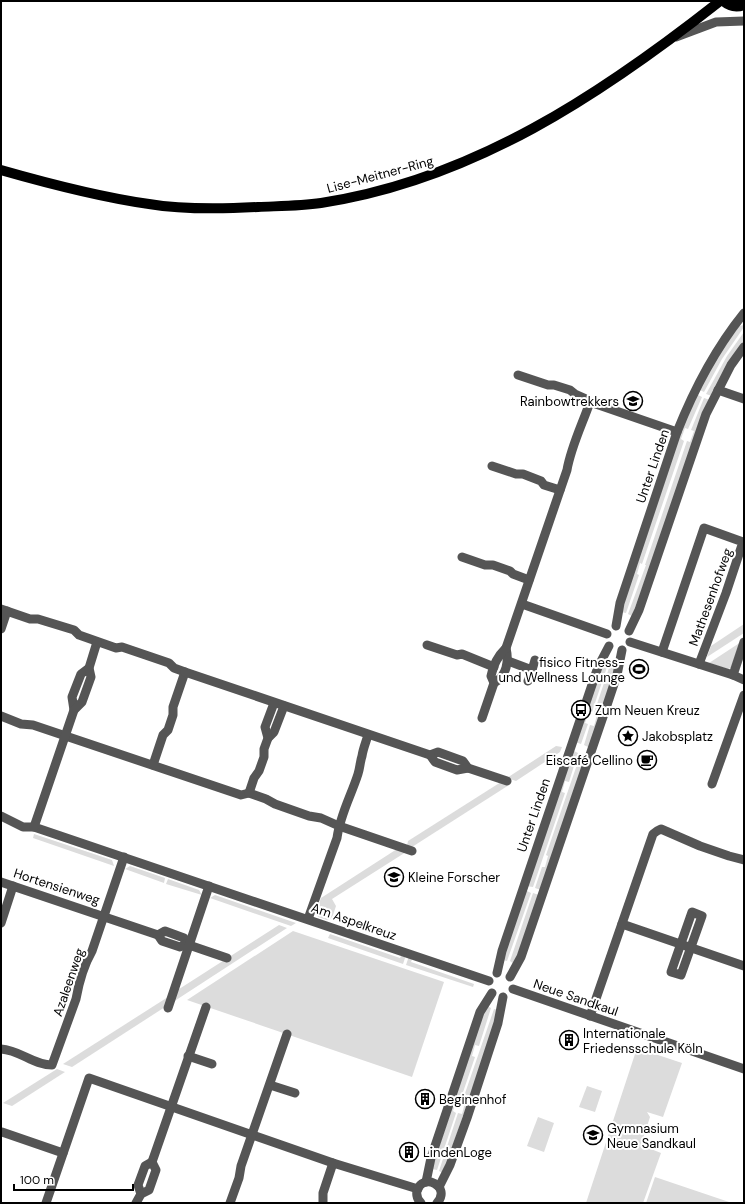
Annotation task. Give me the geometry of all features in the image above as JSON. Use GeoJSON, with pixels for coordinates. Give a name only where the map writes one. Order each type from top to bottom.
{"type":"FeatureCollection","features":[{"type":"Feature","properties":{"kind":"main road"},"geometry":{"type":"LineString","coordinates":[[722,1],[734,6],[744,5]]}},
{"type":"Feature","properties":{"kind":"main road","name":"Lise-Meitner-Ring"},"geometry":{"type":"LineString","coordinates":[[1,170],[96,194],[151,205],[216,210],[320,203],[362,194],[428,176],[464,162],[535,128],[626,72],[676,37],[722,1]]}},
{"type":"Feature","properties":{"kind":"street"},"geometry":{"type":"LineString","coordinates":[[676,37],[716,22],[744,21]]}},
{"type":"Feature","properties":{"kind":"street","name":"Unter Linden"},"geometry":{"type":"LineString","coordinates":[[616,626],[620,603],[677,432],[688,405],[713,356],[740,323],[744,313]]}},
{"type":"Feature","properties":{"kind":"street"},"geometry":{"type":"LineString","coordinates":[[510,977],[521,957],[617,675],[622,650],[630,642],[629,631],[639,610],[706,414],[731,365],[744,347]]}},
{"type":"Feature","properties":{"kind":"street"},"geometry":{"type":"LineString","coordinates":[[518,375],[548,385],[554,385],[570,390],[590,402],[677,432]]}},
{"type":"Feature","properties":{"kind":"street"},"geometry":{"type":"LineString","coordinates":[[718,390],[744,399]]}},
{"type":"Feature","properties":{"kind":"street"},"geometry":{"type":"LineString","coordinates":[[494,683],[491,676],[494,667],[499,655],[506,648],[522,604],[560,490],[572,448],[590,402]]}},
{"type":"Feature","properties":{"kind":"street"},"geometry":{"type":"LineString","coordinates":[[492,466],[516,474],[523,474],[541,481],[544,485],[560,490]]}},
{"type":"Feature","properties":{"kind":"street","name":"Mathesenhofweg"},"geometry":{"type":"LineString","coordinates":[[662,652],[704,528],[743,542],[726,593],[699,664]]}},
{"type":"Feature","properties":{"kind":"street"},"geometry":{"type":"LineString","coordinates":[[462,558],[485,565],[493,565],[529,580]]}},
{"type":"Feature","properties":{"kind":"street"},"geometry":{"type":"LineString","coordinates":[[522,604],[607,634]]}},
{"type":"Feature","properties":{"kind":"street"},"geometry":{"type":"LineString","coordinates":[[1,629],[4,610],[30,619],[38,619],[74,630],[79,635],[97,642],[116,648],[122,647],[129,649],[169,663],[174,668],[185,672],[368,735],[430,755],[438,752],[463,761],[468,768],[507,781]]}},
{"type":"Feature","properties":{"kind":"street"},"geometry":{"type":"LineString","coordinates":[[622,650],[614,649],[609,646],[606,640],[607,634],[610,628],[616,626],[623,626],[629,631]]}},
{"type":"Feature","properties":{"kind":"street"},"geometry":{"type":"LineString","coordinates":[[34,827],[74,710],[82,702],[91,677],[89,668],[97,642]]}},
{"type":"Feature","properties":{"kind":"street","name":"Mathesenhofweg"},"geometry":{"type":"LineString","coordinates":[[630,642],[733,675],[744,680]]}},
{"type":"Feature","properties":{"kind":"street"},"geometry":{"type":"LineString","coordinates":[[733,675],[744,642]]}},
{"type":"Feature","properties":{"kind":"street"},"geometry":{"type":"LineString","coordinates":[[427,645],[457,655],[462,654],[494,667]]}},
{"type":"Feature","properties":{"kind":"street","name":"Unter Linden"},"geometry":{"type":"LineString","coordinates":[[497,973],[502,951],[570,748],[598,667],[609,646]]}},
{"type":"Feature","properties":{"kind":"street"},"geometry":{"type":"LineString","coordinates":[[482,718],[494,683],[501,679],[508,661],[506,648]]}},
{"type":"Feature","properties":{"kind":"street"},"geometry":{"type":"LineString","coordinates":[[528,681],[535,660]]}},
{"type":"Feature","properties":{"kind":"street"},"geometry":{"type":"LineString","coordinates":[[508,661],[532,670]]}},
{"type":"Feature","properties":{"kind":"street"},"geometry":{"type":"LineString","coordinates":[[153,765],[163,735],[168,730],[173,715],[173,707],[185,672]]}},
{"type":"Feature","properties":{"kind":"street"},"geometry":{"type":"LineString","coordinates":[[712,784],[744,695]]}},
{"type":"Feature","properties":{"kind":"street"},"geometry":{"type":"LineString","coordinates":[[268,738],[265,727],[274,703]]}},
{"type":"Feature","properties":{"kind":"street"},"geometry":{"type":"LineString","coordinates":[[249,793],[264,757],[264,749],[268,738],[274,732],[284,706]]}},
{"type":"Feature","properties":{"kind":"street"},"geometry":{"type":"LineString","coordinates":[[1,716],[21,724],[33,725],[241,795],[249,793],[308,816],[321,818],[339,826],[412,851]]}},
{"type":"Feature","properties":{"kind":"street"},"geometry":{"type":"LineString","coordinates":[[308,919],[359,772],[362,754],[368,735]]}},
{"type":"Feature","properties":{"kind":"street","name":"Am Aspelkreuz"},"geometry":{"type":"LineString","coordinates":[[1,816],[23,827],[34,827],[489,981]]}},
{"type":"Feature","properties":{"kind":"street"},"geometry":{"type":"LineString","coordinates":[[590,1016],[651,839],[657,831],[661,829],[700,846],[744,860]]}},
{"type":"Feature","properties":{"kind":"street","name":"Azaleenweg"},"geometry":{"type":"LineString","coordinates":[[1,1049],[22,1054],[31,1060],[45,1065],[52,1064],[76,999],[87,960],[92,950],[124,857]]}},
{"type":"Feature","properties":{"kind":"street","name":"Hortensienweg"},"geometry":{"type":"LineString","coordinates":[[1,882],[104,916]]}},
{"type":"Feature","properties":{"kind":"street"},"geometry":{"type":"LineString","coordinates":[[1,923],[14,886]]}},
{"type":"Feature","properties":{"kind":"street"},"geometry":{"type":"LineString","coordinates":[[168,1008],[187,944],[209,886]]}},
{"type":"Feature","properties":{"kind":"street"},"geometry":{"type":"LineString","coordinates":[[692,912],[702,916],[681,975],[671,972],[681,944],[692,912]]}},
{"type":"Feature","properties":{"kind":"street"},"geometry":{"type":"LineString","coordinates":[[104,916],[158,935],[165,930],[184,938],[187,944],[227,958]]}},
{"type":"Feature","properties":{"kind":"street"},"geometry":{"type":"LineString","coordinates":[[622,924],[744,966]]}},
{"type":"Feature","properties":{"kind":"street"},"geometry":{"type":"LineString","coordinates":[[497,973],[504,973],[510,977],[513,983],[513,989],[509,994],[503,997],[492,993],[489,987],[489,981],[494,975],[497,973]]}},
{"type":"Feature","properties":{"kind":"street","name":"Neue Sandkaul"},"geometry":{"type":"LineString","coordinates":[[513,989],[744,1069]]}},
{"type":"Feature","properties":{"kind":"street"},"geometry":{"type":"LineString","coordinates":[[420,1203],[417,1196],[418,1189],[426,1182],[431,1158],[480,1012],[492,993]]}},
{"type":"Feature","properties":{"kind":"street"},"geometry":{"type":"LineString","coordinates":[[439,1187],[450,1165],[467,1118],[498,1023],[503,997]]}},
{"type":"Feature","properties":{"kind":"street"},"geometry":{"type":"LineString","coordinates":[[136,1203],[141,1194],[149,1190],[156,1170],[152,1162],[206,1007]]}},
{"type":"Feature","properties":{"kind":"street"},"geometry":{"type":"LineString","coordinates":[[230,1203],[239,1178],[241,1166],[287,1034]]}},
{"type":"Feature","properties":{"kind":"street"},"geometry":{"type":"LineString","coordinates":[[188,1056],[212,1064]]}},
{"type":"Feature","properties":{"kind":"street"},"geometry":{"type":"LineString","coordinates":[[46,1203],[89,1078],[333,1163],[418,1189]]}},
{"type":"Feature","properties":{"kind":"street"},"geometry":{"type":"LineString","coordinates":[[270,1085],[295,1093]]}},
{"type":"Feature","properties":{"kind":"street"},"geometry":{"type":"LineString","coordinates":[[2,1132],[63,1153]]}},
{"type":"Feature","properties":{"kind":"street"},"geometry":{"type":"LineString","coordinates":[[323,1203],[323,1193],[333,1163]]}},
{"type":"Feature","properties":{"kind":"street"},"geometry":{"type":"LineString","coordinates":[[426,1182],[434,1183],[439,1187],[441,1194],[437,1203]]}},
{"type":"Feature","properties":{"kind":"shaded area"},"geometry":{"type":"Polygon","coordinates":[[[744,325],[722,359],[704,392],[698,389],[708,370],[739,326],[744,325]]]}},
{"type":"Feature","properties":{"kind":"shaded area"},"geometry":{"type":"Polygon","coordinates":[[[744,332],[744,343],[712,396],[706,394],[727,356],[744,332]]]}},
{"type":"Feature","properties":{"kind":"shaded area"},"geometry":{"type":"Polygon","coordinates":[[[696,394],[702,397],[688,429],[685,428],[681,439],[684,441],[642,564],[640,563],[637,574],[639,575],[626,613],[621,612],[686,417],[696,394]]]}},
{"type":"Feature","properties":{"kind":"shaded area"},"geometry":{"type":"Polygon","coordinates":[[[704,398],[710,400],[632,616],[628,614],[646,565],[687,441],[690,442],[694,431],[691,430],[704,398]]]}},
{"type":"Feature","properties":{"kind":"shaded area"},"geometry":{"type":"Polygon","coordinates":[[[744,624],[744,633],[707,657],[711,646],[744,624]]]}},
{"type":"Feature","properties":{"kind":"shaded area"},"geometry":{"type":"Polygon","coordinates":[[[741,642],[733,667],[728,669],[709,663],[741,642]]]}},
{"type":"Feature","properties":{"kind":"shaded area"},"geometry":{"type":"Polygon","coordinates":[[[605,659],[609,661],[592,712],[589,711],[585,723],[588,724],[581,744],[575,742],[605,659]]]}},
{"type":"Feature","properties":{"kind":"shaded area"},"geometry":{"type":"Polygon","coordinates":[[[611,662],[617,662],[590,748],[584,745],[590,725],[594,726],[597,715],[594,713],[611,662]]]}},
{"type":"Feature","properties":{"kind":"shaded area"},"geometry":{"type":"Polygon","coordinates":[[[556,746],[562,747],[560,752],[516,781],[507,778],[556,746]]]}},
{"type":"Feature","properties":{"kind":"shaded area"},"geometry":{"type":"Polygon","coordinates":[[[572,750],[578,753],[569,782],[565,781],[562,792],[565,793],[533,887],[526,886],[572,750]]]}},
{"type":"Feature","properties":{"kind":"shaded area"},"geometry":{"type":"Polygon","coordinates":[[[581,753],[587,756],[541,890],[535,888],[542,867],[545,867],[548,856],[546,855],[581,753]]]}},
{"type":"Feature","properties":{"kind":"shaded area"},"geometry":{"type":"Polygon","coordinates":[[[501,782],[509,785],[412,847],[407,846],[408,841],[501,782]]]}},
{"type":"Feature","properties":{"kind":"shaded area"},"geometry":{"type":"Polygon","coordinates":[[[34,834],[112,860],[114,866],[33,838],[34,834]]]}},
{"type":"Feature","properties":{"kind":"shaded area"},"geometry":{"type":"Polygon","coordinates":[[[397,849],[406,852],[332,899],[336,906],[332,918],[327,920],[318,917],[316,912],[321,898],[397,849]]]}},
{"type":"Feature","properties":{"kind":"shaded area"},"geometry":{"type":"Polygon","coordinates":[[[130,866],[165,878],[164,883],[125,869],[130,866]]]}},
{"type":"Feature","properties":{"kind":"shaded area"},"geometry":{"type":"Polygon","coordinates":[[[168,879],[199,890],[202,895],[166,884],[168,879]]]}},
{"type":"Feature","properties":{"kind":"shaded area"},"geometry":{"type":"Polygon","coordinates":[[[525,890],[531,893],[507,961],[503,960],[525,890]]]}},
{"type":"Feature","properties":{"kind":"shaded area"},"geometry":{"type":"Polygon","coordinates":[[[533,893],[539,895],[514,964],[510,961],[533,893]]]}},
{"type":"Feature","properties":{"kind":"shaded area"},"geometry":{"type":"Polygon","coordinates":[[[215,895],[296,923],[291,926],[210,898],[215,895]]]}},
{"type":"Feature","properties":{"kind":"shaded area"},"geometry":{"type":"Polygon","coordinates":[[[279,925],[287,928],[173,1002],[176,991],[279,925]]]}},
{"type":"Feature","properties":{"kind":"shaded area"},"geometry":{"type":"Polygon","coordinates":[[[293,931],[444,982],[412,1077],[187,1000],[293,931]]]}},
{"type":"Feature","properties":{"kind":"shaded area"},"geometry":{"type":"Polygon","coordinates":[[[330,934],[400,958],[402,954],[406,955],[403,964],[328,938],[330,934]]]}},
{"type":"Feature","properties":{"kind":"shaded area"},"geometry":{"type":"Polygon","coordinates":[[[409,956],[413,957],[411,962],[474,984],[473,987],[406,965],[409,956]]]}},
{"type":"Feature","properties":{"kind":"shaded area"},"geometry":{"type":"Polygon","coordinates":[[[168,997],[165,1007],[72,1067],[63,1064],[168,997]]]}},
{"type":"Feature","properties":{"kind":"shaded area"},"geometry":{"type":"Polygon","coordinates":[[[487,1006],[491,1008],[479,1046],[475,1045],[472,1056],[475,1057],[460,1101],[456,1101],[453,1111],[456,1113],[437,1170],[432,1169],[482,1016],[487,1006]]]}},
{"type":"Feature","properties":{"kind":"shaded area"},"geometry":{"type":"Polygon","coordinates":[[[494,1009],[499,1010],[498,1016],[443,1173],[439,1171],[458,1113],[462,1114],[465,1103],[462,1102],[494,1009]]]}},
{"type":"Feature","properties":{"kind":"shaded area"},"geometry":{"type":"Polygon","coordinates":[[[637,1048],[682,1063],[663,1117],[647,1112],[650,1117],[641,1145],[661,1153],[643,1203],[586,1203],[637,1048]]]}},
{"type":"Feature","properties":{"kind":"shaded area"},"geometry":{"type":"Polygon","coordinates":[[[57,1069],[65,1072],[12,1106],[3,1103],[57,1069]]]}},
{"type":"Feature","properties":{"kind":"shaded area"},"geometry":{"type":"Polygon","coordinates":[[[587,1086],[602,1091],[595,1112],[579,1107],[587,1086]]]}},
{"type":"Feature","properties":{"kind":"shaded area"},"geometry":{"type":"Polygon","coordinates":[[[538,1117],[554,1123],[544,1152],[527,1146],[538,1117]]]}},
{"type":"Feature","properties":{"kind":"shaded area"},"geometry":{"type":"Polygon","coordinates":[[[655,1177],[732,1203],[646,1203],[655,1177]]]}},
{"type":"Feature","properties":{"kind":"place","name":"Rainbowtrekkers"},"geometry":{"type":"Point","coordinates":[633,401]}},
{"type":"Feature","properties":{"kind":"place","name":"fisico Fitness- und Wellness Lounge"},"geometry":{"type":"Point","coordinates":[639,669]}},
{"type":"Feature","properties":{"kind":"place","name":"Zum Neuen Kreuz"},"geometry":{"type":"Point","coordinates":[581,710]}},
{"type":"Feature","properties":{"kind":"place","name":"Jakobsplatz"},"geometry":{"type":"Point","coordinates":[628,736]}},
{"type":"Feature","properties":{"kind":"place","name":"Eiscafé Cellino"},"geometry":{"type":"Point","coordinates":[647,760]}},
{"type":"Feature","properties":{"kind":"place","name":"Kleine Forscher"},"geometry":{"type":"Point","coordinates":[394,877]}},
{"type":"Feature","properties":{"kind":"place","name":"Internationale Friedensschule Köln"},"geometry":{"type":"Point","coordinates":[569,1040]}},
{"type":"Feature","properties":{"kind":"place","name":"Beginenhof"},"geometry":{"type":"Point","coordinates":[425,1099]}},
{"type":"Feature","properties":{"kind":"place","name":"Gymnasium Neue Sandkaul"},"geometry":{"type":"Point","coordinates":[593,1135]}},
{"type":"Feature","properties":{"kind":"place","name":"LindenLoge"},"geometry":{"type":"Point","coordinates":[409,1152]}}]}
